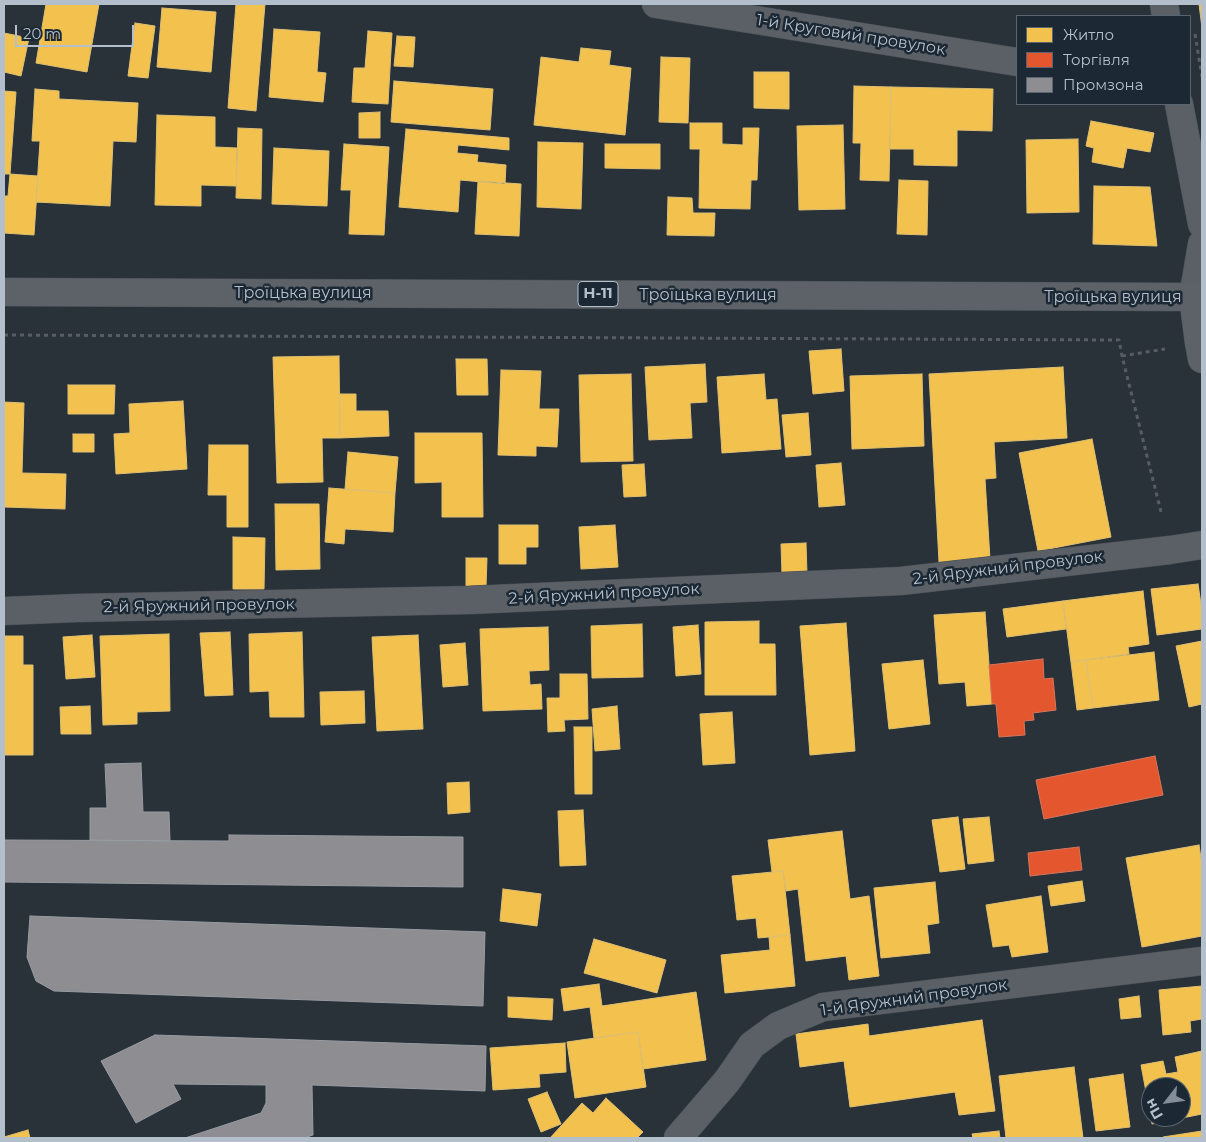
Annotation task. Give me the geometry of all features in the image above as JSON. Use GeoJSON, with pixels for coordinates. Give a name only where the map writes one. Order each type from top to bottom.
{"type":"FeatureCollection","features":[{"type":"Feature","properties":{"kind":"main road","name":"Троїцька вулиця"},"geometry":{"type":"LineString","coordinates":[[4,292],[1198,296]]}},
{"type":"Feature","properties":{"kind":"main road"},"geometry":{"type":"LineString","coordinates":[[1198,296],[1201,351]]}},
{"type":"Feature","properties":{"kind":"street","name":"1-й Круговий провулок"},"geometry":{"type":"LineString","coordinates":[[656,4],[1016,62]]}},
{"type":"Feature","properties":{"kind":"street"},"geometry":{"type":"LineString","coordinates":[[1179,105],[1202,224]]}},
{"type":"Feature","properties":{"kind":"street"},"geometry":{"type":"LineString","coordinates":[[1198,296],[1202,244]]}},
{"type":"Feature","properties":{"kind":"street","name":"2-й Яружний провулок"},"geometry":{"type":"LineString","coordinates":[[4,611],[470,600],[901,581],[1202,545]]}},
{"type":"Feature","properties":{"kind":"street","name":"1-й Яружний провулок"},"geometry":{"type":"LineString","coordinates":[[678,1138],[727,1081],[752,1045],[778,1026],[823,1007],[1202,962]]}},
{"type":"Feature","properties":{"kind":"path"},"geometry":{"type":"LineString","coordinates":[[1195,31],[1202,78]]}},
{"type":"Feature","properties":{"kind":"path"},"geometry":{"type":"LineString","coordinates":[[4,335],[1119,340],[1170,550]]}},
{"type":"Feature","properties":{"kind":"path"},"geometry":{"type":"LineString","coordinates":[[1122,356],[1201,351]]}},
{"type":"Feature","properties":{"kind":"building: Житло"},"geometry":{"type":"Polygon","coordinates":[[[46,4],[99,4],[87,72],[36,63],[46,4]]]}},
{"type":"Feature","properties":{"kind":"building: Житло"},"geometry":{"type":"Polygon","coordinates":[[[236,4],[265,4],[256,111],[228,108],[236,4]]]}},
{"type":"Feature","properties":{"kind":"building: Житло"},"geometry":{"type":"Polygon","coordinates":[[[1199,4],[1202,4],[1202,28],[1199,4]]]}},
{"type":"Feature","properties":{"kind":"building: Житло"},"geometry":{"type":"Polygon","coordinates":[[[162,8],[216,12],[211,72],[157,67],[162,8]]]}},
{"type":"Feature","properties":{"kind":"building: Житло"},"geometry":{"type":"Polygon","coordinates":[[[135,23],[155,26],[148,78],[128,76],[135,23]]]}},
{"type":"Feature","properties":{"kind":"building: Житло"},"geometry":{"type":"Polygon","coordinates":[[[274,29],[320,32],[317,72],[326,73],[323,102],[269,97],[274,29]]]}},
{"type":"Feature","properties":{"kind":"building: Житло"},"geometry":{"type":"Polygon","coordinates":[[[368,31],[392,33],[388,104],[352,102],[354,68],[365,68],[368,31]]]}},
{"type":"Feature","properties":{"kind":"building: Житло"},"geometry":{"type":"Polygon","coordinates":[[[4,33],[29,38],[21,76],[4,72],[4,33]]]}},
{"type":"Feature","properties":{"kind":"building: Житло"},"geometry":{"type":"Polygon","coordinates":[[[397,36],[415,37],[413,67],[394,66],[397,36]]]}},
{"type":"Feature","properties":{"kind":"building: Житло"},"geometry":{"type":"Polygon","coordinates":[[[581,48],[611,51],[609,65],[631,68],[625,135],[534,125],[541,57],[579,62],[581,48]]]}},
{"type":"Feature","properties":{"kind":"building: Житло"},"geometry":{"type":"Polygon","coordinates":[[[661,57],[690,58],[688,123],[659,122],[661,57]]]}},
{"type":"Feature","properties":{"kind":"building: Житло"},"geometry":{"type":"Polygon","coordinates":[[[754,72],[789,72],[789,109],[754,108],[754,72]]]}},
{"type":"Feature","properties":{"kind":"building: Житло"},"geometry":{"type":"Polygon","coordinates":[[[394,81],[493,89],[490,130],[391,122],[394,81]]]}},
{"type":"Feature","properties":{"kind":"building: Житло"},"geometry":{"type":"Polygon","coordinates":[[[854,86],[891,87],[889,181],[860,180],[861,143],[853,143],[854,86]]]}},
{"type":"Feature","properties":{"kind":"building: Житло"},"geometry":{"type":"Polygon","coordinates":[[[891,87],[993,89],[992,131],[957,130],[957,166],[914,165],[914,149],[890,149],[891,87]]]}},
{"type":"Feature","properties":{"kind":"building: Житло"},"geometry":{"type":"Polygon","coordinates":[[[35,89],[59,91],[59,99],[138,103],[136,142],[113,141],[110,206],[36,202],[40,141],[32,141],[35,89]]]}},
{"type":"Feature","properties":{"kind":"building: Житло"},"geometry":{"type":"Polygon","coordinates":[[[4,91],[16,92],[10,174],[4,174],[4,91]]]}},
{"type":"Feature","properties":{"kind":"building: Житло"},"geometry":{"type":"Polygon","coordinates":[[[380,112],[380,138],[359,138],[359,113],[380,112]]]}},
{"type":"Feature","properties":{"kind":"building: Житло"},"geometry":{"type":"Polygon","coordinates":[[[157,115],[215,117],[215,147],[237,148],[236,186],[201,185],[201,206],[155,205],[157,115]]]}},
{"type":"Feature","properties":{"kind":"building: Житло"},"geometry":{"type":"Polygon","coordinates":[[[1091,121],[1154,133],[1150,152],[1127,148],[1123,168],[1092,162],[1094,148],[1086,146],[1091,121]]]}},
{"type":"Feature","properties":{"kind":"building: Житло"},"geometry":{"type":"Polygon","coordinates":[[[690,123],[722,123],[722,144],[743,145],[743,128],[759,128],[757,180],[751,180],[750,209],[699,208],[700,149],[690,149],[690,123]]]}},
{"type":"Feature","properties":{"kind":"building: Житло"},"geometry":{"type":"Polygon","coordinates":[[[843,125],[845,209],[799,210],[797,126],[843,125]]]}},
{"type":"Feature","properties":{"kind":"building: Житло"},"geometry":{"type":"Polygon","coordinates":[[[238,128],[262,129],[261,199],[236,198],[238,128]]]}},
{"type":"Feature","properties":{"kind":"building: Житло"},"geometry":{"type":"Polygon","coordinates":[[[406,129],[509,138],[509,150],[458,145],[457,153],[478,155],[477,162],[506,165],[505,184],[460,180],[458,212],[399,207],[406,129]]]}},
{"type":"Feature","properties":{"kind":"building: Житло"},"geometry":{"type":"Polygon","coordinates":[[[1078,139],[1079,212],[1027,213],[1026,140],[1078,139]]]}},
{"type":"Feature","properties":{"kind":"building: Житло"},"geometry":{"type":"Polygon","coordinates":[[[538,142],[583,143],[581,209],[537,207],[538,142]]]}},
{"type":"Feature","properties":{"kind":"building: Житло"},"geometry":{"type":"Polygon","coordinates":[[[344,144],[389,147],[384,235],[349,234],[351,190],[341,190],[344,144]]]}},
{"type":"Feature","properties":{"kind":"building: Житло"},"geometry":{"type":"Polygon","coordinates":[[[605,144],[660,144],[660,169],[605,168],[605,144]]]}},
{"type":"Feature","properties":{"kind":"building: Житло"},"geometry":{"type":"Polygon","coordinates":[[[274,148],[329,151],[327,206],[272,204],[274,148]]]}},
{"type":"Feature","properties":{"kind":"building: Житло"},"geometry":{"type":"Polygon","coordinates":[[[10,174],[38,176],[34,235],[4,233],[4,196],[8,196],[10,174]]]}},
{"type":"Feature","properties":{"kind":"building: Житло"},"geometry":{"type":"Polygon","coordinates":[[[899,180],[928,181],[927,235],[897,234],[899,180]]]}},
{"type":"Feature","properties":{"kind":"building: Житло"},"geometry":{"type":"Polygon","coordinates":[[[478,181],[521,184],[519,236],[475,234],[478,181]]]}},
{"type":"Feature","properties":{"kind":"building: Житло"},"geometry":{"type":"Polygon","coordinates":[[[1094,186],[1150,187],[1157,246],[1093,244],[1094,186]]]}},
{"type":"Feature","properties":{"kind":"building: Житло"},"geometry":{"type":"Polygon","coordinates":[[[668,197],[692,198],[693,213],[715,213],[714,236],[667,235],[668,197]]]}},
{"type":"Feature","properties":{"kind":"building: Житло"},"geometry":{"type":"Polygon","coordinates":[[[841,349],[844,391],[813,394],[809,351],[841,349]]]}},
{"type":"Feature","properties":{"kind":"building: Житло"},"geometry":{"type":"Polygon","coordinates":[[[339,356],[340,438],[322,438],[323,482],[277,483],[273,357],[339,356]]]}},
{"type":"Feature","properties":{"kind":"building: Житло"},"geometry":{"type":"Polygon","coordinates":[[[456,359],[487,359],[488,395],[457,395],[456,359]]]}},
{"type":"Feature","properties":{"kind":"building: Житло"},"geometry":{"type":"Polygon","coordinates":[[[705,364],[707,402],[690,403],[692,438],[649,440],[645,367],[705,364]]]}},
{"type":"Feature","properties":{"kind":"building: Житло"},"geometry":{"type":"Polygon","coordinates":[[[1063,367],[1067,438],[994,442],[996,478],[985,479],[990,559],[939,562],[929,374],[1063,367]]]}},
{"type":"Feature","properties":{"kind":"building: Житло"},"geometry":{"type":"Polygon","coordinates":[[[501,370],[541,371],[539,409],[559,409],[557,447],[536,446],[536,456],[498,455],[501,370]]]}},
{"type":"Feature","properties":{"kind":"building: Житло"},"geometry":{"type":"Polygon","coordinates":[[[631,374],[633,461],[581,462],[579,375],[631,374]]]}},
{"type":"Feature","properties":{"kind":"building: Житло"},"geometry":{"type":"Polygon","coordinates":[[[764,374],[766,400],[777,399],[781,449],[722,453],[717,377],[764,374]]]}},
{"type":"Feature","properties":{"kind":"building: Житло"},"geometry":{"type":"Polygon","coordinates":[[[922,374],[924,446],[852,449],[850,376],[922,374]]]}},
{"type":"Feature","properties":{"kind":"building: Житло"},"geometry":{"type":"Polygon","coordinates":[[[68,385],[115,385],[114,414],[68,414],[68,385]]]}},
{"type":"Feature","properties":{"kind":"building: Житло"},"geometry":{"type":"Polygon","coordinates":[[[340,394],[356,394],[356,411],[388,411],[389,436],[340,438],[340,394]]]}},
{"type":"Feature","properties":{"kind":"building: Житло"},"geometry":{"type":"Polygon","coordinates":[[[183,401],[187,469],[116,474],[114,434],[130,433],[129,404],[183,401]]]}},
{"type":"Feature","properties":{"kind":"building: Житло"},"geometry":{"type":"Polygon","coordinates":[[[4,402],[24,403],[22,473],[66,474],[65,509],[4,507],[4,402]]]}},
{"type":"Feature","properties":{"kind":"building: Житло"},"geometry":{"type":"Polygon","coordinates":[[[808,413],[811,455],[786,457],[782,415],[808,413]]]}},
{"type":"Feature","properties":{"kind":"building: Житло"},"geometry":{"type":"Polygon","coordinates":[[[415,433],[482,433],[483,517],[442,517],[442,482],[415,483],[415,433]]]}},
{"type":"Feature","properties":{"kind":"building: Житло"},"geometry":{"type":"Polygon","coordinates":[[[73,434],[94,434],[94,452],[73,452],[73,434]]]}},
{"type":"Feature","properties":{"kind":"building: Житло"},"geometry":{"type":"Polygon","coordinates":[[[1092,439],[1111,537],[1038,551],[1019,453],[1092,439]]]}},
{"type":"Feature","properties":{"kind":"building: Житло"},"geometry":{"type":"Polygon","coordinates":[[[209,445],[248,445],[248,527],[227,527],[227,495],[208,495],[209,445]]]}},
{"type":"Feature","properties":{"kind":"building: Житло"},"geometry":{"type":"Polygon","coordinates":[[[348,452],[398,457],[395,493],[345,489],[348,452]]]}},
{"type":"Feature","properties":{"kind":"building: Житло"},"geometry":{"type":"Polygon","coordinates":[[[841,463],[845,505],[819,507],[816,465],[841,463]]]}},
{"type":"Feature","properties":{"kind":"building: Житло"},"geometry":{"type":"Polygon","coordinates":[[[644,464],[646,496],[624,497],[622,465],[644,464]]]}},
{"type":"Feature","properties":{"kind":"building: Житло"},"geometry":{"type":"Polygon","coordinates":[[[329,488],[395,493],[393,532],[345,529],[344,544],[325,542],[329,488]]]}},
{"type":"Feature","properties":{"kind":"building: Житло"},"geometry":{"type":"Polygon","coordinates":[[[275,504],[319,504],[320,569],[276,570],[275,504]]]}},
{"type":"Feature","properties":{"kind":"building: Житло"},"geometry":{"type":"Polygon","coordinates":[[[499,525],[538,525],[538,547],[526,547],[526,564],[499,564],[499,525]]]}},
{"type":"Feature","properties":{"kind":"building: Житло"},"geometry":{"type":"Polygon","coordinates":[[[615,525],[618,567],[581,569],[579,527],[615,525]]]}},
{"type":"Feature","properties":{"kind":"building: Житло"},"geometry":{"type":"Polygon","coordinates":[[[233,537],[265,538],[264,589],[233,589],[233,537]]]}},
{"type":"Feature","properties":{"kind":"building: Житло"},"geometry":{"type":"Polygon","coordinates":[[[806,543],[807,574],[782,575],[781,544],[806,543]]]}},
{"type":"Feature","properties":{"kind":"building: Житло"},"geometry":{"type":"Polygon","coordinates":[[[466,558],[487,558],[486,587],[466,587],[466,558]]]}},
{"type":"Feature","properties":{"kind":"building: Житло"},"geometry":{"type":"Polygon","coordinates":[[[1198,584],[1202,611],[1202,629],[1157,635],[1151,589],[1198,584]]]}},
{"type":"Feature","properties":{"kind":"building: Житло"},"geometry":{"type":"Polygon","coordinates":[[[1143,591],[1149,644],[1128,647],[1129,654],[1071,662],[1063,601],[1143,591]]]}},
{"type":"Feature","properties":{"kind":"building: Житло"},"geometry":{"type":"Polygon","coordinates":[[[1063,601],[1066,629],[1007,637],[1003,609],[1063,601]]]}},
{"type":"Feature","properties":{"kind":"building: Житло"},"geometry":{"type":"Polygon","coordinates":[[[985,612],[992,704],[967,706],[965,682],[939,684],[934,615],[985,612]]]}},
{"type":"Feature","properties":{"kind":"building: Житло"},"geometry":{"type":"Polygon","coordinates":[[[759,621],[759,644],[775,644],[776,695],[705,695],[705,622],[759,621]]]}},
{"type":"Feature","properties":{"kind":"building: Житло"},"geometry":{"type":"Polygon","coordinates":[[[846,623],[855,751],[810,755],[800,626],[846,623]]]}},
{"type":"Feature","properties":{"kind":"building: Житло"},"geometry":{"type":"Polygon","coordinates":[[[642,624],[643,677],[592,678],[591,626],[642,624]]]}},
{"type":"Feature","properties":{"kind":"building: Житло"},"geometry":{"type":"Polygon","coordinates":[[[698,625],[701,674],[676,676],[673,627],[698,625]]]}},
{"type":"Feature","properties":{"kind":"building: Житло"},"geometry":{"type":"Polygon","coordinates":[[[548,627],[549,670],[529,671],[530,685],[541,684],[542,709],[483,711],[480,629],[548,627]]]}},
{"type":"Feature","properties":{"kind":"building: Житло"},"geometry":{"type":"Polygon","coordinates":[[[230,632],[233,695],[205,696],[200,633],[230,632]]]}},
{"type":"Feature","properties":{"kind":"building: Житло"},"geometry":{"type":"Polygon","coordinates":[[[302,632],[304,717],[270,717],[269,691],[250,692],[249,634],[302,632]]]}},
{"type":"Feature","properties":{"kind":"building: Житло"},"geometry":{"type":"Polygon","coordinates":[[[169,634],[170,711],[137,712],[137,724],[103,725],[100,636],[169,634]]]}},
{"type":"Feature","properties":{"kind":"building: Житло"},"geometry":{"type":"Polygon","coordinates":[[[92,635],[95,677],[66,679],[63,637],[92,635]]]}},
{"type":"Feature","properties":{"kind":"building: Житло"},"geometry":{"type":"Polygon","coordinates":[[[418,635],[423,729],[377,731],[372,637],[418,635]]]}},
{"type":"Feature","properties":{"kind":"building: Житло"},"geometry":{"type":"Polygon","coordinates":[[[4,636],[23,636],[23,665],[33,665],[33,755],[4,755],[4,636]]]}},
{"type":"Feature","properties":{"kind":"building: Житло"},"geometry":{"type":"Polygon","coordinates":[[[1202,641],[1202,704],[1189,707],[1176,646],[1202,641]]]}},
{"type":"Feature","properties":{"kind":"building: Житло"},"geometry":{"type":"Polygon","coordinates":[[[465,643],[468,685],[443,687],[440,645],[465,643]]]}},
{"type":"Feature","properties":{"kind":"building: Житло"},"geometry":{"type":"Polygon","coordinates":[[[1154,652],[1159,700],[1093,708],[1086,660],[1154,652]]]}},
{"type":"Feature","properties":{"kind":"building: Житло"},"geometry":{"type":"Polygon","coordinates":[[[923,660],[930,724],[889,729],[882,664],[923,660]]]}},
{"type":"Feature","properties":{"kind":"building: Житло"},"geometry":{"type":"Polygon","coordinates":[[[1086,660],[1093,708],[1077,710],[1071,662],[1086,660]]]}},
{"type":"Feature","properties":{"kind":"building: Житло"},"geometry":{"type":"Polygon","coordinates":[[[560,674],[587,674],[588,719],[564,720],[565,731],[548,732],[547,698],[560,698],[560,674]]]}},
{"type":"Feature","properties":{"kind":"building: Житло"},"geometry":{"type":"Polygon","coordinates":[[[364,691],[365,723],[321,725],[320,692],[364,691]]]}},
{"type":"Feature","properties":{"kind":"building: Житло"},"geometry":{"type":"Polygon","coordinates":[[[90,706],[91,734],[61,734],[60,707],[90,706]]]}},
{"type":"Feature","properties":{"kind":"building: Житло"},"geometry":{"type":"Polygon","coordinates":[[[617,706],[620,749],[595,751],[592,709],[617,706]]]}},
{"type":"Feature","properties":{"kind":"building: Житло"},"geometry":{"type":"Polygon","coordinates":[[[732,712],[735,763],[703,765],[700,714],[732,712]]]}},
{"type":"Feature","properties":{"kind":"building: Житло"},"geometry":{"type":"Polygon","coordinates":[[[574,727],[592,727],[592,794],[575,794],[574,727]]]}},
{"type":"Feature","properties":{"kind":"building: Житло"},"geometry":{"type":"Polygon","coordinates":[[[469,782],[470,812],[448,814],[447,783],[469,782]]]}},
{"type":"Feature","properties":{"kind":"building: Житло"},"geometry":{"type":"Polygon","coordinates":[[[583,810],[586,865],[560,866],[558,811],[583,810]]]}},
{"type":"Feature","properties":{"kind":"building: Житло"},"geometry":{"type":"Polygon","coordinates":[[[958,817],[965,869],[940,872],[932,820],[958,817]]]}},
{"type":"Feature","properties":{"kind":"building: Житло"},"geometry":{"type":"Polygon","coordinates":[[[989,817],[994,861],[968,864],[963,819],[989,817]]]}},
{"type":"Feature","properties":{"kind":"building: Житло"},"geometry":{"type":"Polygon","coordinates":[[[842,831],[850,899],[869,896],[879,976],[849,980],[846,956],[806,961],[798,889],[786,891],[783,871],[772,872],[768,840],[842,831]]]}},
{"type":"Feature","properties":{"kind":"building: Житло"},"geometry":{"type":"Polygon","coordinates":[[[1199,845],[1202,865],[1202,936],[1142,947],[1126,858],[1199,845]]]}},
{"type":"Feature","properties":{"kind":"building: Житло"},"geometry":{"type":"Polygon","coordinates":[[[783,871],[790,935],[758,938],[756,918],[737,920],[732,876],[783,871]]]}},
{"type":"Feature","properties":{"kind":"building: Житло"},"geometry":{"type":"Polygon","coordinates":[[[1082,881],[1085,901],[1051,906],[1048,886],[1082,881]]]}},
{"type":"Feature","properties":{"kind":"building: Житло"},"geometry":{"type":"Polygon","coordinates":[[[935,882],[939,923],[927,925],[930,953],[881,958],[874,888],[935,882]]]}},
{"type":"Feature","properties":{"kind":"building: Житло"},"geometry":{"type":"Polygon","coordinates":[[[503,889],[541,894],[537,926],[500,921],[503,889]]]}},
{"type":"Feature","properties":{"kind":"building: Житло"},"geometry":{"type":"Polygon","coordinates":[[[1041,896],[1048,952],[1012,957],[1009,945],[993,947],[986,905],[1041,896]]]}},
{"type":"Feature","properties":{"kind":"building: Житло"},"geometry":{"type":"Polygon","coordinates":[[[790,935],[795,986],[725,993],[721,955],[770,950],[769,937],[790,935]]]}},
{"type":"Feature","properties":{"kind":"building: Житло"},"geometry":{"type":"Polygon","coordinates":[[[594,939],[666,960],[657,993],[584,973],[594,939]]]}},
{"type":"Feature","properties":{"kind":"building: Житло"},"geometry":{"type":"Polygon","coordinates":[[[599,984],[602,1006],[696,992],[706,1060],[643,1069],[638,1032],[594,1038],[590,1007],[564,1011],[561,989],[599,984]]]}},
{"type":"Feature","properties":{"kind":"building: Житло"},"geometry":{"type":"Polygon","coordinates":[[[1202,986],[1202,1019],[1190,1021],[1191,1032],[1163,1035],[1159,990],[1202,986]]]}},
{"type":"Feature","properties":{"kind":"building: Житло"},"geometry":{"type":"Polygon","coordinates":[[[1139,996],[1141,1017],[1121,1019],[1119,999],[1139,996]]]}},
{"type":"Feature","properties":{"kind":"building: Житло"},"geometry":{"type":"Polygon","coordinates":[[[508,997],[553,999],[552,1020],[508,1017],[508,997]]]}},
{"type":"Feature","properties":{"kind":"building: Житло"},"geometry":{"type":"Polygon","coordinates":[[[982,1020],[995,1111],[959,1115],[955,1092],[850,1107],[844,1061],[800,1067],[796,1034],[868,1024],[869,1036],[982,1020]]]}},
{"type":"Feature","properties":{"kind":"building: Житло"},"geometry":{"type":"Polygon","coordinates":[[[638,1032],[646,1087],[575,1098],[567,1042],[638,1032]]]}},
{"type":"Feature","properties":{"kind":"building: Житло"},"geometry":{"type":"Polygon","coordinates":[[[565,1043],[566,1072],[539,1074],[540,1087],[493,1090],[490,1048],[565,1043]]]}},
{"type":"Feature","properties":{"kind":"building: Житло"},"geometry":{"type":"Polygon","coordinates":[[[1202,1051],[1202,1114],[1191,1116],[1191,1077],[1143,1077],[1141,1065],[1163,1061],[1166,1074],[1178,1072],[1175,1057],[1202,1051]]]}},
{"type":"Feature","properties":{"kind":"building: Житло"},"geometry":{"type":"Polygon","coordinates":[[[1074,1067],[1083,1138],[1006,1138],[999,1076],[1074,1067]]]}},
{"type":"Feature","properties":{"kind":"building: Житло"},"geometry":{"type":"Polygon","coordinates":[[[1123,1074],[1130,1127],[1096,1131],[1089,1079],[1123,1074]]]}},
{"type":"Feature","properties":{"kind":"building: Житло"},"geometry":{"type":"Polygon","coordinates":[[[547,1092],[561,1124],[541,1132],[528,1099],[547,1092]]]}},
{"type":"Feature","properties":{"kind":"building: Житло"},"geometry":{"type":"Polygon","coordinates":[[[606,1098],[643,1132],[637,1138],[550,1138],[582,1103],[593,1113],[606,1098]]]}},
{"type":"Feature","properties":{"kind":"building: Житло"},"geometry":{"type":"Polygon","coordinates":[[[28,1130],[30,1138],[4,1138],[4,1137],[28,1130]]]}},
{"type":"Feature","properties":{"kind":"building: Житло"},"geometry":{"type":"Polygon","coordinates":[[[999,1131],[1000,1138],[973,1138],[972,1134],[999,1131]]]}},
{"type":"Feature","properties":{"kind":"building: Житло"},"geometry":{"type":"Polygon","coordinates":[[[1202,1131],[1202,1138],[1163,1138],[1163,1137],[1202,1131]]]}},
{"type":"Feature","properties":{"kind":"building: Торгівля"},"geometry":{"type":"Polygon","coordinates":[[[1043,659],[1044,679],[1053,678],[1056,710],[1033,713],[1034,720],[1024,721],[1025,735],[999,737],[996,704],[992,704],[989,665],[1043,659]]]}},
{"type":"Feature","properties":{"kind":"building: Торгівля"},"geometry":{"type":"Polygon","coordinates":[[[1155,756],[1163,795],[1044,819],[1036,780],[1155,756]]]}},
{"type":"Feature","properties":{"kind":"building: Торгівля"},"geometry":{"type":"Polygon","coordinates":[[[1079,847],[1082,870],[1030,876],[1028,853],[1079,847]]]}},
{"type":"Feature","properties":{"kind":"building: Промзона"},"geometry":{"type":"Polygon","coordinates":[[[141,763],[143,812],[169,812],[170,841],[90,840],[90,808],[107,808],[105,764],[141,763]]]}},
{"type":"Feature","properties":{"kind":"building: Промзона"},"geometry":{"type":"Polygon","coordinates":[[[229,835],[463,837],[463,887],[4,882],[4,840],[229,841],[229,835]]]}},
{"type":"Feature","properties":{"kind":"building: Промзона"},"geometry":{"type":"Polygon","coordinates":[[[30,916],[485,932],[483,1006],[54,991],[36,981],[27,957],[30,916]]]}},
{"type":"Feature","properties":{"kind":"building: Промзона"},"geometry":{"type":"Polygon","coordinates":[[[155,1035],[486,1046],[485,1091],[312,1085],[313,1135],[304,1138],[185,1138],[261,1113],[266,1103],[266,1085],[173,1084],[181,1099],[136,1123],[101,1061],[155,1035]]]}}]}
